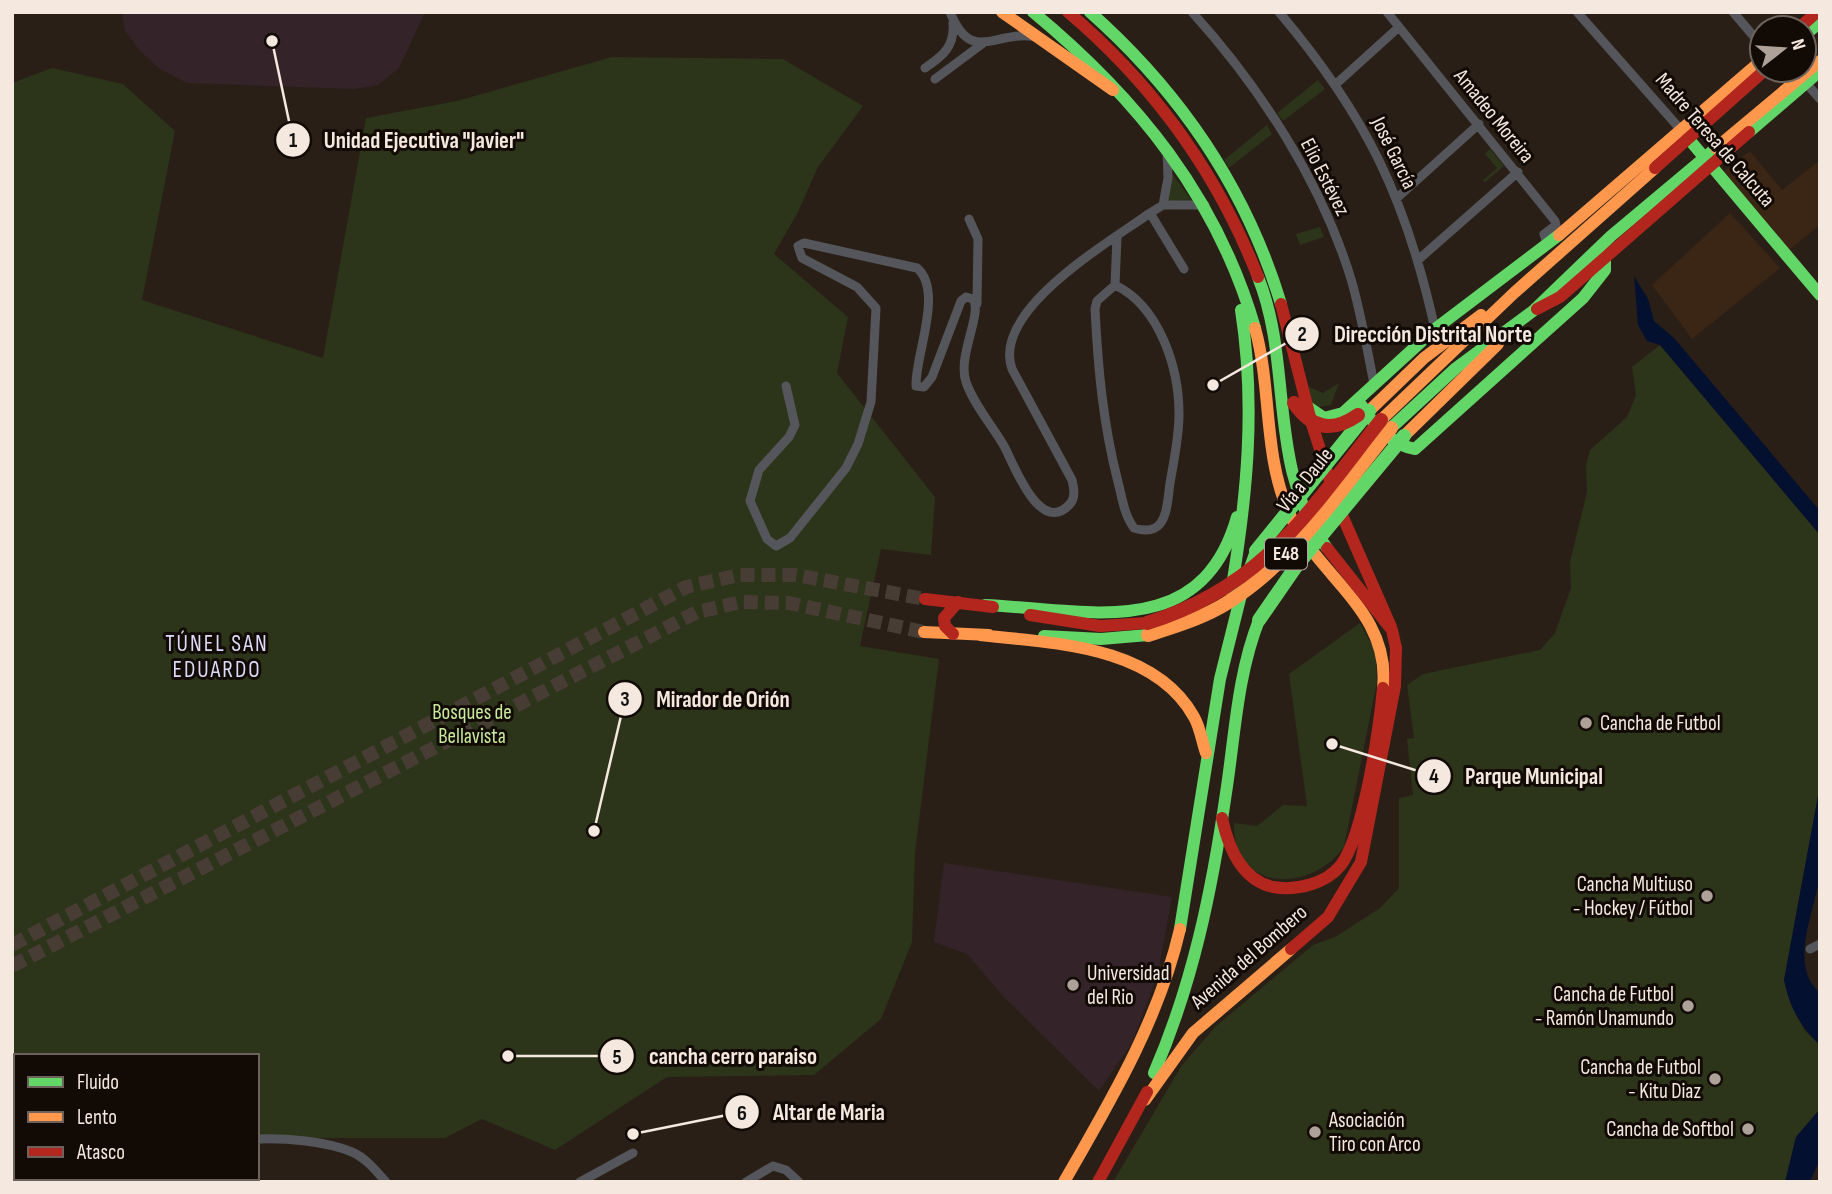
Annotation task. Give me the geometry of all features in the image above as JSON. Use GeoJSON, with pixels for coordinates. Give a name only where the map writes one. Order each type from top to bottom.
{"type":"FeatureCollection","features":[{"type":"Feature","properties":{"kind":"main road"},"geometry":{"type":"LineString","coordinates":[[1002,12],[1134,105]]}},
{"type":"Feature","properties":{"kind":"main road"},"geometry":{"type":"LineString","coordinates":[[1033,12],[1092,60],[1134,105],[1205,205],[1233,269],[1258,342],[1280,481],[1289,515],[1371,622],[1382,650],[1384,677],[1353,838],[1337,870],[1319,882],[1296,888],[1275,887],[1257,881],[1233,856],[1225,838],[1223,818]]}},
{"type":"Feature","properties":{"kind":"main road"},"geometry":{"type":"LineString","coordinates":[[1068,12],[1092,32],[1175,120],[1233,217],[1299,402],[1310,423],[1323,429],[1382,421]]}},
{"type":"Feature","properties":{"kind":"main road","name":"Avenida del Bombero"},"geometry":{"type":"LineString","coordinates":[[1090,12],[1144,62],[1178,102],[1222,167],[1263,250],[1280,300],[1299,402],[1348,530],[1385,605],[1396,648],[1395,686],[1361,862],[1328,916],[1193,1033],[1145,1100]]}},
{"type":"Feature","properties":{"kind":"main road","name":"Vía a Daule"},"geometry":{"type":"LineString","coordinates":[[1533,311],[1553,302],[1820,61]]}},
{"type":"Feature","properties":{"kind":"main road","name":"Vía a Daule"},"geometry":{"type":"LineString","coordinates":[[1224,659],[1241,589],[1256,551],[1278,520],[1514,293],[1676,152],[1682,135],[1748,73]]}},
{"type":"Feature","properties":{"kind":"main road","name":"Vía a Daule"},"geometry":{"type":"LineString","coordinates":[[1299,402],[1313,413],[1331,418],[1343,413],[1435,329],[1748,83]]}},
{"type":"Feature","properties":{"kind":"main road","name":"Vía a Daule"},"geometry":{"type":"LineString","coordinates":[[924,632],[1101,639],[1147,629],[1199,607],[1250,575],[1382,421],[1492,352],[1507,332],[1533,311],[1611,236],[1805,84]]}},
{"type":"Feature","properties":{"kind":"main road","name":"Madre Teresa de Calcuta"},"geometry":{"type":"LineString","coordinates":[[1682,135],[1820,295]]}},
{"type":"Feature","properties":{"kind":"main road"},"geometry":{"type":"LineString","coordinates":[[1369,388],[1362,406],[1369,418],[1406,449],[1415,449],[1583,298],[1605,270],[1605,256]]}},
{"type":"Feature","properties":{"kind":"main road"},"geometry":{"type":"LineString","coordinates":[[1064,1182],[1139,1048],[1170,968],[1186,900],[1249,482],[1253,400],[1233,269]]}},
{"type":"Feature","properties":{"kind":"main road","name":"Vía a Daule"},"geometry":{"type":"LineString","coordinates":[[1145,1100],[1199,955],[1210,906],[1243,670],[1259,620],[1297,565],[1382,421],[1383,396],[1468,324],[1514,293]]}},
{"type":"Feature","properties":{"kind":"main road"},"geometry":{"type":"LineString","coordinates":[[1274,326],[1293,477],[1300,505],[1312,527],[1392,630]]}},
{"type":"Feature","properties":{"kind":"main road"},"geometry":{"type":"LineString","coordinates":[[985,606],[1110,613],[1160,605],[1188,593],[1206,579],[1223,557],[1249,482]]}},
{"type":"Feature","properties":{"kind":"main road","name":"Vía a Daule"},"geometry":{"type":"LineString","coordinates":[[925,599],[985,606],[1084,625],[1147,629]]}},
{"type":"Feature","properties":{"kind":"main road"},"geometry":{"type":"LineString","coordinates":[[953,634],[945,627],[943,619],[947,611],[958,602]]}},
{"type":"Feature","properties":{"kind":"main road"},"geometry":{"type":"LineString","coordinates":[[980,635],[1098,653],[1153,674],[1177,690],[1192,709],[1201,731],[1207,764]]}},
{"type":"Feature","properties":{"kind":"main road"},"geometry":{"type":"LineString","coordinates":[[1098,1182],[1145,1100]]}},
{"type":"Feature","properties":{"kind":"street","name":"Elio Estévez"},"geometry":{"type":"LineString","coordinates":[[1192,12],[1234,58],[1256,89],[1323,209],[1351,279],[1369,388]]}},
{"type":"Feature","properties":{"kind":"street","name":"José García"},"geometry":{"type":"LineString","coordinates":[[1279,12],[1336,84],[1374,147],[1397,198],[1418,260],[1435,329]]}},
{"type":"Feature","properties":{"kind":"street","name":"Amadeo Moreira"},"geometry":{"type":"LineString","coordinates":[[1387,12],[1518,172],[1556,223],[1545,234],[1547,243]]}},
{"type":"Feature","properties":{"kind":"street","name":"Madre Teresa de Calcuta"},"geometry":{"type":"LineString","coordinates":[[1577,12],[1682,135]]}},
{"type":"Feature","properties":{"kind":"street"},"geometry":{"type":"LineString","coordinates":[[1733,12],[1748,30]]}},
{"type":"Feature","properties":{"kind":"street"},"geometry":{"type":"LineString","coordinates":[[951,15],[959,32],[968,41],[987,42],[1023,36],[1041,38]]}},
{"type":"Feature","properties":{"kind":"street"},"geometry":{"type":"LineString","coordinates":[[925,68],[947,50],[953,37],[951,15]]}},
{"type":"Feature","properties":{"kind":"street"},"geometry":{"type":"LineString","coordinates":[[1336,84],[1399,27]]}},
{"type":"Feature","properties":{"kind":"street"},"geometry":{"type":"LineString","coordinates":[[934,79],[964,55],[987,42]]}},
{"type":"Feature","properties":{"kind":"street"},"geometry":{"type":"LineString","coordinates":[[1807,84],[1820,99]]}},
{"type":"Feature","properties":{"kind":"street"},"geometry":{"type":"LineString","coordinates":[[1397,198],[1479,124]]}},
{"type":"Feature","properties":{"kind":"street"},"geometry":{"type":"LineString","coordinates":[[1163,205],[1168,178],[1167,148]]}},
{"type":"Feature","properties":{"kind":"street"},"geometry":{"type":"LineString","coordinates":[[1418,260],[1518,172]]}},
{"type":"Feature","properties":{"kind":"street"},"geometry":{"type":"LineString","coordinates":[[969,219],[978,239],[977,306],[962,361],[968,387],[1009,454],[1028,494],[1047,509],[1062,509],[1070,504],[1074,495],[1071,476],[1012,369],[1009,350],[1017,324],[1068,271],[1150,213],[1163,205],[1205,205]]}},
{"type":"Feature","properties":{"kind":"street"},"geometry":{"type":"LineString","coordinates":[[1150,213],[1176,251],[1184,269]]}},
{"type":"Feature","properties":{"kind":"street"},"geometry":{"type":"LineString","coordinates":[[1115,285],[1136,297],[1155,324],[1176,383],[1178,440],[1166,508],[1159,526],[1153,529],[1134,528],[1127,517],[1110,449],[1101,397],[1095,305],[1115,285],[1117,237]]}},
{"type":"Feature","properties":{"kind":"street"},"geometry":{"type":"LineString","coordinates":[[786,386],[795,425],[789,436],[759,470],[750,500],[766,539],[776,545],[790,538],[846,468],[867,418],[872,387],[876,308],[857,287],[802,258],[798,251],[799,245],[804,243],[919,269],[929,294],[915,384],[918,388],[926,386],[932,377],[961,301],[969,298],[977,306]]}},
{"type":"Feature","properties":{"kind":"street"},"geometry":{"type":"LineString","coordinates":[[1810,949],[1820,944]]}},
{"type":"Feature","properties":{"kind":"street"},"geometry":{"type":"LineString","coordinates":[[259,1139],[303,1142],[352,1152],[369,1163],[386,1182]]}},
{"type":"Feature","properties":{"kind":"street"},"geometry":{"type":"LineString","coordinates":[[580,1182],[633,1153]]}},
{"type":"Feature","properties":{"kind":"street"},"geometry":{"type":"LineString","coordinates":[[746,1182],[773,1166],[786,1170],[799,1182]]}},
{"type":"Feature","properties":{"kind":"shaded area"},"geometry":{"type":"Polygon","coordinates":[[[122,12],[425,12],[399,68],[378,85],[355,89],[187,83],[160,69],[140,51],[125,31],[122,12]]]}},
{"type":"Feature","properties":{"kind":"shaded area"},"geometry":{"type":"Polygon","coordinates":[[[1750,151],[1782,190],[1820,160],[1820,225],[1788,251],[1724,171],[1750,151]]]}},
{"type":"Feature","properties":{"kind":"shaded area"},"geometry":{"type":"Polygon","coordinates":[[[1730,213],[1780,268],[1692,339],[1652,285],[1730,213]]]}},
{"type":"Feature","properties":{"kind":"shaded area","name":"Universidad del Rio"},"geometry":{"type":"Polygon","coordinates":[[[944,863],[1172,897],[1158,973],[1132,1043],[1099,1091],[1004,997],[967,954],[934,942],[944,863]]]}},
{"type":"Feature","properties":{"kind":"green space","name":"Bosques de Bellavista"},"geometry":{"type":"Polygon","coordinates":[[[612,57],[783,59],[863,106],[818,167],[798,212],[774,254],[848,317],[837,373],[935,497],[931,555],[881,549],[860,646],[939,659],[915,853],[912,942],[881,1019],[814,1075],[667,1077],[555,1150],[482,1119],[445,1138],[277,1138],[259,1145],[259,1054],[14,1054],[14,1180],[119,1180],[12,1182],[12,83],[52,68],[123,84],[175,131],[142,300],[323,358],[366,118],[457,101],[612,57]]]}},
{"type":"Feature","properties":{"kind":"green space"},"geometry":{"type":"Polygon","coordinates":[[[1318,80],[1325,89],[1283,121],[1277,113],[1318,80]]]}},
{"type":"Feature","properties":{"kind":"green space"},"geometry":{"type":"Polygon","coordinates":[[[1267,125],[1272,134],[1229,168],[1224,160],[1267,125]]]}},
{"type":"Feature","properties":{"kind":"green space"},"geometry":{"type":"Polygon","coordinates":[[[1490,149],[1504,166],[1485,182],[1483,180],[1497,168],[1485,154],[1490,149]]]}},
{"type":"Feature","properties":{"kind":"green space"},"geometry":{"type":"Polygon","coordinates":[[[1166,165],[1197,208],[1161,203],[1166,165]]]}},
{"type":"Feature","properties":{"kind":"green space"},"geometry":{"type":"Polygon","coordinates":[[[1320,227],[1324,237],[1300,245],[1296,234],[1320,227]]]}},
{"type":"Feature","properties":{"kind":"green space"},"geometry":{"type":"Polygon","coordinates":[[[1660,345],[1820,535],[1820,785],[1784,980],[1804,1030],[1820,1045],[1820,1109],[1796,1137],[1785,1182],[1113,1182],[1182,1065],[1216,1026],[1313,945],[1335,937],[1380,908],[1399,888],[1399,798],[1413,795],[1407,739],[1414,738],[1407,685],[1423,674],[1540,650],[1555,633],[1571,588],[1570,562],[1587,492],[1586,465],[1590,450],[1627,417],[1636,395],[1632,367],[1660,345]]]}},
{"type":"Feature","properties":{"kind":"green space"},"geometry":{"type":"Polygon","coordinates":[[[1339,383],[1331,405],[1309,405],[1303,384],[1323,393],[1339,383]]]}},
{"type":"Feature","properties":{"kind":"green space"},"geometry":{"type":"Polygon","coordinates":[[[1360,623],[1376,652],[1377,682],[1344,847],[1329,863],[1312,873],[1293,878],[1275,878],[1259,873],[1245,862],[1237,846],[1234,823],[1257,826],[1283,805],[1307,806],[1289,674],[1360,623]]]}},
{"type":"Feature","properties":{"kind":"water"},"geometry":{"type":"Polygon","coordinates":[[[1634,276],[1648,299],[1654,321],[1674,338],[1820,511],[1820,535],[1660,345],[1647,341],[1638,325],[1634,276]]]}},
{"type":"Feature","properties":{"kind":"water"},"geometry":{"type":"Polygon","coordinates":[[[1820,785],[1820,873],[1804,952],[1810,981],[1820,993],[1820,1045],[1796,1015],[1784,980],[1820,785]]]}},
{"type":"Feature","properties":{"kind":"water"},"geometry":{"type":"Polygon","coordinates":[[[1820,1109],[1820,1159],[1810,1182],[1785,1182],[1796,1137],[1820,1109]]]}},
{"type":"Feature","properties":{"kind":"tunnel"},"geometry":{"type":"LineString","coordinates":[[12,945],[686,587],[739,575],[796,575],[925,599]]}},
{"type":"Feature","properties":{"kind":"tunnel"},"geometry":{"type":"LineString","coordinates":[[12,966],[697,612],[741,602],[789,603],[924,632]]}},
{"type":"Feature","properties":{"kind":"traffic: fast"},"geometry":{"type":"LineString","coordinates":[[1033,12],[1106,79],[1169,153],[1219,235],[1239,280],[1255,328]]}},
{"type":"Feature","properties":{"kind":"traffic: fast"},"geometry":{"type":"LineString","coordinates":[[1090,12],[1153,75],[1206,145],[1249,221],[1281,304]]}},
{"type":"Feature","properties":{"kind":"traffic: fast"},"geometry":{"type":"LineString","coordinates":[[1749,132],[1820,71]]}},
{"type":"Feature","properties":{"kind":"traffic: fast"},"geometry":{"type":"LineString","coordinates":[[1682,131],[1820,295]]}},
{"type":"Feature","properties":{"kind":"traffic: fast"},"geometry":{"type":"LineString","coordinates":[[1391,428],[1456,368],[1533,311],[1611,236],[1716,148]]}},
{"type":"Feature","properties":{"kind":"traffic: fast"},"geometry":{"type":"LineString","coordinates":[[1308,407],[1324,418],[1343,413],[1435,329],[1559,235]]}},
{"type":"Feature","properties":{"kind":"traffic: fast"},"geometry":{"type":"LineString","coordinates":[[1362,406],[1384,433],[1399,444],[1415,449],[1583,298],[1605,270],[1605,256]]}},
{"type":"Feature","properties":{"kind":"traffic: fast"},"geometry":{"type":"LineString","coordinates":[[1258,277],[1269,311],[1288,450],[1296,484],[1308,517],[1327,548]]}},
{"type":"Feature","properties":{"kind":"traffic: fast"},"geometry":{"type":"LineString","coordinates":[[1231,592],[1248,451],[1248,381],[1241,310]]}},
{"type":"Feature","properties":{"kind":"traffic: fast"},"geometry":{"type":"LineString","coordinates":[[1256,551],[1369,411]]}},
{"type":"Feature","properties":{"kind":"traffic: fast"},"geometry":{"type":"LineString","coordinates":[[1259,620],[1297,565],[1404,436]]}},
{"type":"Feature","properties":{"kind":"traffic: fast"},"geometry":{"type":"LineString","coordinates":[[985,605],[1100,612],[1135,610],[1168,602],[1197,585],[1220,557],[1237,517]]}},
{"type":"Feature","properties":{"kind":"traffic: fast"},"geometry":{"type":"LineString","coordinates":[[1180,929],[1220,679],[1243,587],[1256,551]]}},
{"type":"Feature","properties":{"kind":"traffic: fast"},"geometry":{"type":"LineString","coordinates":[[1154,1073],[1180,1005],[1199,936],[1220,829],[1241,684],[1259,620]]}},
{"type":"Feature","properties":{"kind":"traffic: fast"},"geometry":{"type":"LineString","coordinates":[[1044,636],[1101,639],[1148,635]]}},
{"type":"Feature","properties":{"kind":"traffic: slow"},"geometry":{"type":"LineString","coordinates":[[1002,12],[1113,90]]}},
{"type":"Feature","properties":{"kind":"traffic: slow"},"geometry":{"type":"LineString","coordinates":[[1716,148],[1820,61]]}},
{"type":"Feature","properties":{"kind":"traffic: slow"},"geometry":{"type":"LineString","coordinates":[[1559,235],[1748,72]]}},
{"type":"Feature","properties":{"kind":"traffic: slow"},"geometry":{"type":"LineString","coordinates":[[1381,420],[1514,293],[1655,168]]}},
{"type":"Feature","properties":{"kind":"traffic: slow"},"geometry":{"type":"LineString","coordinates":[[1369,411],[1424,358],[1481,315]]}},
{"type":"Feature","properties":{"kind":"traffic: slow"},"geometry":{"type":"LineString","coordinates":[[1255,328],[1264,374],[1271,445],[1281,491],[1301,536],[1350,595],[1376,637],[1382,661],[1383,688]]}},
{"type":"Feature","properties":{"kind":"traffic: slow"},"geometry":{"type":"LineString","coordinates":[[1404,436],[1498,344]]}},
{"type":"Feature","properties":{"kind":"traffic: slow"},"geometry":{"type":"LineString","coordinates":[[1148,635],[1208,613],[1252,586],[1316,523],[1391,428]]}},
{"type":"Feature","properties":{"kind":"traffic: slow"},"geometry":{"type":"LineString","coordinates":[[924,632],[989,635]]}},
{"type":"Feature","properties":{"kind":"traffic: slow"},"geometry":{"type":"LineString","coordinates":[[980,635],[1069,645],[1128,662],[1154,675],[1176,693],[1194,717],[1206,753]]}},
{"type":"Feature","properties":{"kind":"traffic: slow"},"geometry":{"type":"LineString","coordinates":[[1064,1182],[1115,1091],[1146,1028],[1171,963],[1180,929]]}},
{"type":"Feature","properties":{"kind":"traffic: slow"},"geometry":{"type":"LineString","coordinates":[[1145,1100],[1193,1033],[1291,949]]}},
{"type":"Feature","properties":{"kind":"traffic: jam"},"geometry":{"type":"LineString","coordinates":[[1068,12],[1128,69],[1180,132],[1223,202],[1258,277]]}},
{"type":"Feature","properties":{"kind":"traffic: jam"},"geometry":{"type":"LineString","coordinates":[[1655,168],[1749,84]]}},
{"type":"Feature","properties":{"kind":"traffic: jam"},"geometry":{"type":"LineString","coordinates":[[1537,309],[1560,297],[1749,132]]}},
{"type":"Feature","properties":{"kind":"traffic: jam"},"geometry":{"type":"LineString","coordinates":[[1281,304],[1311,421],[1338,506],[1391,627]]}},
{"type":"Feature","properties":{"kind":"traffic: jam"},"geometry":{"type":"LineString","coordinates":[[1294,403],[1308,418],[1323,426],[1340,424],[1358,415]]}},
{"type":"Feature","properties":{"kind":"traffic: jam"},"geometry":{"type":"LineString","coordinates":[[1147,623],[1188,608],[1223,589],[1253,567],[1306,515],[1381,420]]}},
{"type":"Feature","properties":{"kind":"traffic: jam"},"geometry":{"type":"LineString","coordinates":[[1291,949],[1328,917],[1361,862],[1395,686],[1396,648],[1392,630],[1327,548]]}},
{"type":"Feature","properties":{"kind":"traffic: jam"},"geometry":{"type":"LineString","coordinates":[[925,599],[993,607]]}},
{"type":"Feature","properties":{"kind":"traffic: jam"},"geometry":{"type":"LineString","coordinates":[[953,634],[945,626],[944,618],[958,602]]}},
{"type":"Feature","properties":{"kind":"traffic: jam"},"geometry":{"type":"LineString","coordinates":[[1030,615],[1100,626],[1147,623]]}},
{"type":"Feature","properties":{"kind":"traffic: jam"},"geometry":{"type":"LineString","coordinates":[[1222,818],[1228,840],[1238,860],[1252,877],[1262,883],[1282,888],[1301,887],[1335,872],[1349,850],[1357,830],[1374,754],[1383,688]]}},
{"type":"Feature","properties":{"kind":"traffic: jam"},"geometry":{"type":"LineString","coordinates":[[1098,1182],[1147,1092]]}},
{"type":"Feature","properties":{"kind":"place","name":"Unidad Ejecutiva \"Javier\""},"geometry":{"type":"Point","coordinates":[272,41]}},
{"type":"Feature","properties":{"kind":"place","name":"Dirección Distrital Norte"},"geometry":{"type":"Point","coordinates":[1213,385]}},
{"type":"Feature","properties":{"kind":"place","name":"Cancha de Futbol"},"geometry":{"type":"Point","coordinates":[1586,723]}},
{"type":"Feature","properties":{"kind":"place","name":"Parque Municipal"},"geometry":{"type":"Point","coordinates":[1332,744]}},
{"type":"Feature","properties":{"kind":"place","name":"Mirador de Orión"},"geometry":{"type":"Point","coordinates":[594,831]}},
{"type":"Feature","properties":{"kind":"place","name":"Cancha Multiuso - Hockey / Fútbol"},"geometry":{"type":"Point","coordinates":[1707,896]}},
{"type":"Feature","properties":{"kind":"place","name":"Universidad del Rio"},"geometry":{"type":"Point","coordinates":[1073,985]}},
{"type":"Feature","properties":{"kind":"place","name":"Cancha de Futbol - Ramón Unamundo"},"geometry":{"type":"Point","coordinates":[1688,1006]}},
{"type":"Feature","properties":{"kind":"place","name":"cancha cerro paraiso"},"geometry":{"type":"Point","coordinates":[508,1056]}},
{"type":"Feature","properties":{"kind":"place","name":"Cancha de Futbol - Kitu Diaz"},"geometry":{"type":"Point","coordinates":[1715,1079]}},
{"type":"Feature","properties":{"kind":"place","name":"Cancha de Softbol"},"geometry":{"type":"Point","coordinates":[1748,1129]}},
{"type":"Feature","properties":{"kind":"place","name":"Asociación Tiro con Arco"},"geometry":{"type":"Point","coordinates":[1315,1132]}},
{"type":"Feature","properties":{"kind":"place","name":"Altar de Maria"},"geometry":{"type":"Point","coordinates":[633,1134]}},
{"type":"Feature","properties":{"kind":"district","name":"TÚNEL SAN EDUARDO"},"geometry":{"type":"Point","coordinates":[217,657]}}]}
